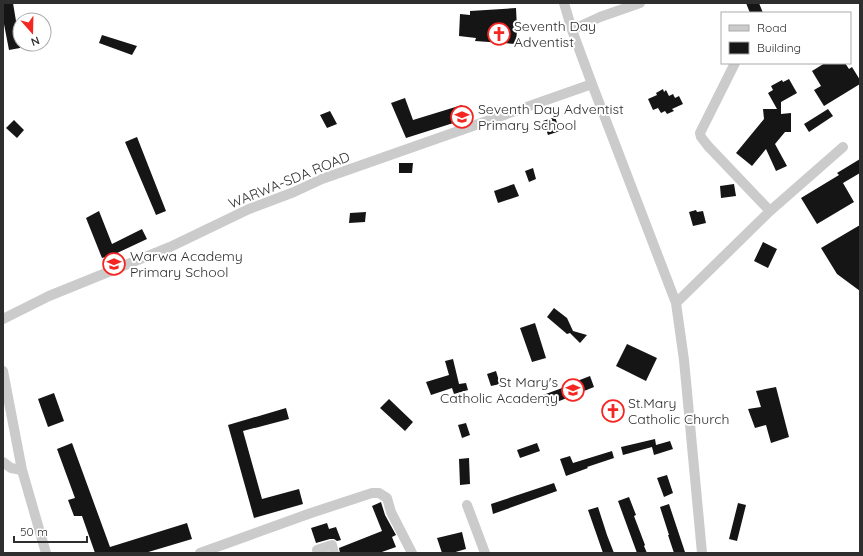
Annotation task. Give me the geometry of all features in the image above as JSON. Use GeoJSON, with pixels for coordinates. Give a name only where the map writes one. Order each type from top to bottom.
{"type":"FeatureCollection","features":[{"type":"Feature","properties":{"kind":"street"},"geometry":{"type":"LineString","coordinates":[[564,3],[572,30],[592,84],[676,303],[684,360],[702,553]]}},
{"type":"Feature","properties":{"kind":"street"},"geometry":{"type":"LineString","coordinates":[[572,30],[600,17],[640,3]]}},
{"type":"Feature","properties":{"kind":"street"},"geometry":{"type":"LineString","coordinates":[[735,64],[717,101],[703,124],[700,133],[701,137],[708,146],[770,210]]}},
{"type":"Feature","properties":{"kind":"street","name":"WARWA-SDA ROAD"},"geometry":{"type":"LineString","coordinates":[[3,319],[49,296],[170,247],[249,209],[294,192],[322,179],[592,84]]}},
{"type":"Feature","properties":{"kind":"street"},"geometry":{"type":"LineString","coordinates":[[676,303],[770,210],[843,147]]}},
{"type":"Feature","properties":{"kind":"street"},"geometry":{"type":"LineString","coordinates":[[3,371],[22,470],[46,553]]}},
{"type":"Feature","properties":{"kind":"street"},"geometry":{"type":"LineString","coordinates":[[3,462],[11,468],[22,470]]}},
{"type":"Feature","properties":{"kind":"street"},"geometry":{"type":"LineString","coordinates":[[200,553],[311,513],[372,493],[379,493],[386,498],[391,512],[412,553]]}},
{"type":"Feature","properties":{"kind":"street"},"geometry":{"type":"LineString","coordinates":[[468,505],[484,553]]}},
{"type":"Feature","properties":{"kind":"street"},"geometry":{"type":"LineString","coordinates":[[318,553],[317,550],[332,545],[334,553]]}},
{"type":"Feature","properties":{"kind":"building"},"geometry":{"type":"Polygon","coordinates":[[[3,3],[13,3],[14,12],[12,12],[12,49],[9,50],[3,19],[3,3]]]}},
{"type":"Feature","properties":{"kind":"building"},"geometry":{"type":"Polygon","coordinates":[[[746,3],[759,3],[763,12],[750,12],[746,3]]]}},
{"type":"Feature","properties":{"kind":"building"},"geometry":{"type":"Polygon","coordinates":[[[516,8],[516,44],[475,41],[476,38],[459,36],[460,14],[470,15],[470,11],[516,8]]]}},
{"type":"Feature","properties":{"kind":"building"},"geometry":{"type":"Polygon","coordinates":[[[102,35],[137,46],[132,55],[99,43],[102,35]]]}},
{"type":"Feature","properties":{"kind":"building"},"geometry":{"type":"Polygon","coordinates":[[[823,64],[846,64],[849,69],[852,67],[860,80],[860,84],[824,106],[814,90],[821,86],[812,71],[823,64]]]}},
{"type":"Feature","properties":{"kind":"building"},"geometry":{"type":"Polygon","coordinates":[[[789,79],[797,93],[781,102],[781,114],[791,113],[791,132],[785,132],[775,144],[787,166],[776,171],[766,149],[752,166],[736,153],[764,119],[763,109],[777,109],[768,93],[773,90],[771,86],[782,80],[783,82],[789,79]]]}},
{"type":"Feature","properties":{"kind":"building"},"geometry":{"type":"Polygon","coordinates":[[[663,89],[664,92],[666,90],[669,96],[673,94],[675,98],[679,96],[683,104],[672,109],[674,111],[667,114],[665,111],[661,113],[658,108],[653,110],[648,99],[657,95],[656,93],[663,89]]]}},
{"type":"Feature","properties":{"kind":"building"},"geometry":{"type":"Polygon","coordinates":[[[405,98],[413,120],[462,105],[466,119],[406,138],[391,103],[405,98]]]}},
{"type":"Feature","properties":{"kind":"building"},"geometry":{"type":"Polygon","coordinates":[[[828,109],[833,116],[809,132],[804,124],[828,109]]]}},
{"type":"Feature","properties":{"kind":"building"},"geometry":{"type":"Polygon","coordinates":[[[330,111],[337,124],[327,128],[320,115],[330,111]]]}},
{"type":"Feature","properties":{"kind":"building"},"geometry":{"type":"Polygon","coordinates":[[[555,117],[560,131],[548,135],[543,121],[555,117]]]}},
{"type":"Feature","properties":{"kind":"building"},"geometry":{"type":"Polygon","coordinates":[[[14,120],[24,130],[17,138],[6,128],[14,120]]]}},
{"type":"Feature","properties":{"kind":"building"},"geometry":{"type":"Polygon","coordinates":[[[137,137],[166,211],[156,215],[125,142],[137,137]]]}},
{"type":"Feature","properties":{"kind":"building"},"geometry":{"type":"Polygon","coordinates":[[[860,159],[860,173],[843,183],[854,202],[817,224],[801,198],[839,175],[837,173],[860,159]]]}},
{"type":"Feature","properties":{"kind":"building"},"geometry":{"type":"Polygon","coordinates":[[[399,163],[413,163],[412,173],[399,173],[399,163]]]}},
{"type":"Feature","properties":{"kind":"building"},"geometry":{"type":"Polygon","coordinates":[[[533,168],[536,179],[529,182],[525,171],[533,168]]]}},
{"type":"Feature","properties":{"kind":"building"},"geometry":{"type":"Polygon","coordinates":[[[514,184],[519,196],[498,203],[494,191],[514,184]]]}},
{"type":"Feature","properties":{"kind":"building"},"geometry":{"type":"Polygon","coordinates":[[[734,184],[736,196],[721,198],[720,186],[734,184]]]}},
{"type":"Feature","properties":{"kind":"building"},"geometry":{"type":"Polygon","coordinates":[[[696,210],[697,212],[703,211],[706,223],[693,226],[689,212],[696,210]]]}},
{"type":"Feature","properties":{"kind":"building"},"geometry":{"type":"Polygon","coordinates":[[[99,211],[112,244],[142,229],[147,239],[115,254],[102,258],[86,218],[99,211]]]}},
{"type":"Feature","properties":{"kind":"building"},"geometry":{"type":"Polygon","coordinates":[[[366,212],[365,222],[349,223],[350,213],[366,212]]]}},
{"type":"Feature","properties":{"kind":"building"},"geometry":{"type":"Polygon","coordinates":[[[860,225],[860,291],[837,274],[821,248],[860,225]]]}},
{"type":"Feature","properties":{"kind":"building"},"geometry":{"type":"Polygon","coordinates":[[[763,242],[777,249],[768,268],[754,261],[763,242]]]}},
{"type":"Feature","properties":{"kind":"building"},"geometry":{"type":"Polygon","coordinates":[[[554,308],[567,318],[573,331],[587,335],[580,343],[570,333],[567,334],[547,317],[554,308]]]}},
{"type":"Feature","properties":{"kind":"building"},"geometry":{"type":"Polygon","coordinates":[[[535,323],[546,358],[532,362],[520,328],[535,323]]]}},
{"type":"Feature","properties":{"kind":"building"},"geometry":{"type":"Polygon","coordinates":[[[627,344],[657,358],[646,381],[616,366],[627,344]]]}},
{"type":"Feature","properties":{"kind":"building"},"geometry":{"type":"Polygon","coordinates":[[[453,359],[459,384],[466,383],[468,390],[454,394],[452,388],[431,395],[426,382],[449,375],[445,361],[453,359]]]}},
{"type":"Feature","properties":{"kind":"building"},"geometry":{"type":"Polygon","coordinates":[[[496,371],[500,384],[491,386],[487,374],[496,371]]]}},
{"type":"Feature","properties":{"kind":"building"},"geometry":{"type":"Polygon","coordinates":[[[590,376],[594,387],[547,406],[543,395],[590,376]]]}},
{"type":"Feature","properties":{"kind":"building"},"geometry":{"type":"Polygon","coordinates":[[[776,387],[789,437],[771,443],[766,425],[755,428],[748,409],[761,407],[756,391],[776,387]]]}},
{"type":"Feature","properties":{"kind":"building"},"geometry":{"type":"Polygon","coordinates":[[[54,393],[64,421],[48,427],[38,399],[54,393]]]}},
{"type":"Feature","properties":{"kind":"building"},"geometry":{"type":"Polygon","coordinates":[[[389,399],[413,422],[405,431],[380,408],[389,399]]]}},
{"type":"Feature","properties":{"kind":"building"},"geometry":{"type":"Polygon","coordinates":[[[286,408],[289,419],[243,431],[262,499],[299,489],[303,504],[254,518],[228,425],[286,408]]]}},
{"type":"Feature","properties":{"kind":"building"},"geometry":{"type":"Polygon","coordinates":[[[466,423],[470,435],[462,438],[458,425],[466,423]]]}},
{"type":"Feature","properties":{"kind":"building"},"geometry":{"type":"Polygon","coordinates":[[[655,439],[656,445],[670,441],[673,449],[654,455],[652,447],[623,455],[621,447],[655,439]]]}},
{"type":"Feature","properties":{"kind":"building"},"geometry":{"type":"Polygon","coordinates":[[[72,443],[110,547],[187,523],[192,539],[145,553],[95,553],[82,516],[74,516],[68,500],[75,498],[57,449],[72,443]]]}},
{"type":"Feature","properties":{"kind":"building"},"geometry":{"type":"Polygon","coordinates":[[[537,443],[540,451],[520,458],[517,450],[537,443]]]}},
{"type":"Feature","properties":{"kind":"building"},"geometry":{"type":"Polygon","coordinates":[[[612,451],[614,458],[566,476],[560,459],[570,456],[573,463],[612,451]]]}},
{"type":"Feature","properties":{"kind":"building"},"geometry":{"type":"Polygon","coordinates":[[[469,458],[470,484],[460,485],[459,459],[469,458]]]}},
{"type":"Feature","properties":{"kind":"building"},"geometry":{"type":"Polygon","coordinates":[[[667,475],[673,493],[664,497],[657,478],[667,475]]]}},
{"type":"Feature","properties":{"kind":"building"},"geometry":{"type":"Polygon","coordinates":[[[554,483],[557,491],[493,514],[491,504],[554,483]]]}},
{"type":"Feature","properties":{"kind":"building"},"geometry":{"type":"Polygon","coordinates":[[[629,497],[647,553],[637,553],[618,501],[629,497]]]}},
{"type":"Feature","properties":{"kind":"building"},"geometry":{"type":"Polygon","coordinates":[[[381,502],[385,515],[396,535],[392,537],[396,547],[379,553],[340,553],[339,548],[382,531],[372,506],[381,502]]]}},
{"type":"Feature","properties":{"kind":"building"},"geometry":{"type":"Polygon","coordinates":[[[738,503],[746,505],[737,541],[729,539],[738,503]]]}},
{"type":"Feature","properties":{"kind":"building"},"geometry":{"type":"Polygon","coordinates":[[[669,504],[685,552],[674,553],[668,535],[660,507],[669,504]]]}},
{"type":"Feature","properties":{"kind":"building"},"geometry":{"type":"Polygon","coordinates":[[[598,507],[614,553],[603,553],[588,510],[598,507]]]}},
{"type":"Feature","properties":{"kind":"building"},"geometry":{"type":"Polygon","coordinates":[[[327,523],[329,529],[336,527],[341,540],[337,541],[330,539],[316,543],[311,528],[327,523]]]}},
{"type":"Feature","properties":{"kind":"building"},"geometry":{"type":"Polygon","coordinates":[[[462,532],[466,549],[452,553],[442,553],[437,538],[462,532]]]}},
{"type":"Feature","properties":{"kind":"place","name":"Seventh Day Adventist"},"geometry":{"type":"Point","coordinates":[499,34]}},
{"type":"Feature","properties":{"kind":"place","name":"Seventh Day Adventist Primary School"},"geometry":{"type":"Point","coordinates":[462,117]}},
{"type":"Feature","properties":{"kind":"place","name":"Warwa Academy Primary School"},"geometry":{"type":"Point","coordinates":[114,264]}},
{"type":"Feature","properties":{"kind":"place","name":"St Mary's Catholic Academy"},"geometry":{"type":"Point","coordinates":[573,390]}},
{"type":"Feature","properties":{"kind":"place","name":"St.Mary Catholic Church"},"geometry":{"type":"Point","coordinates":[613,411]}}]}
